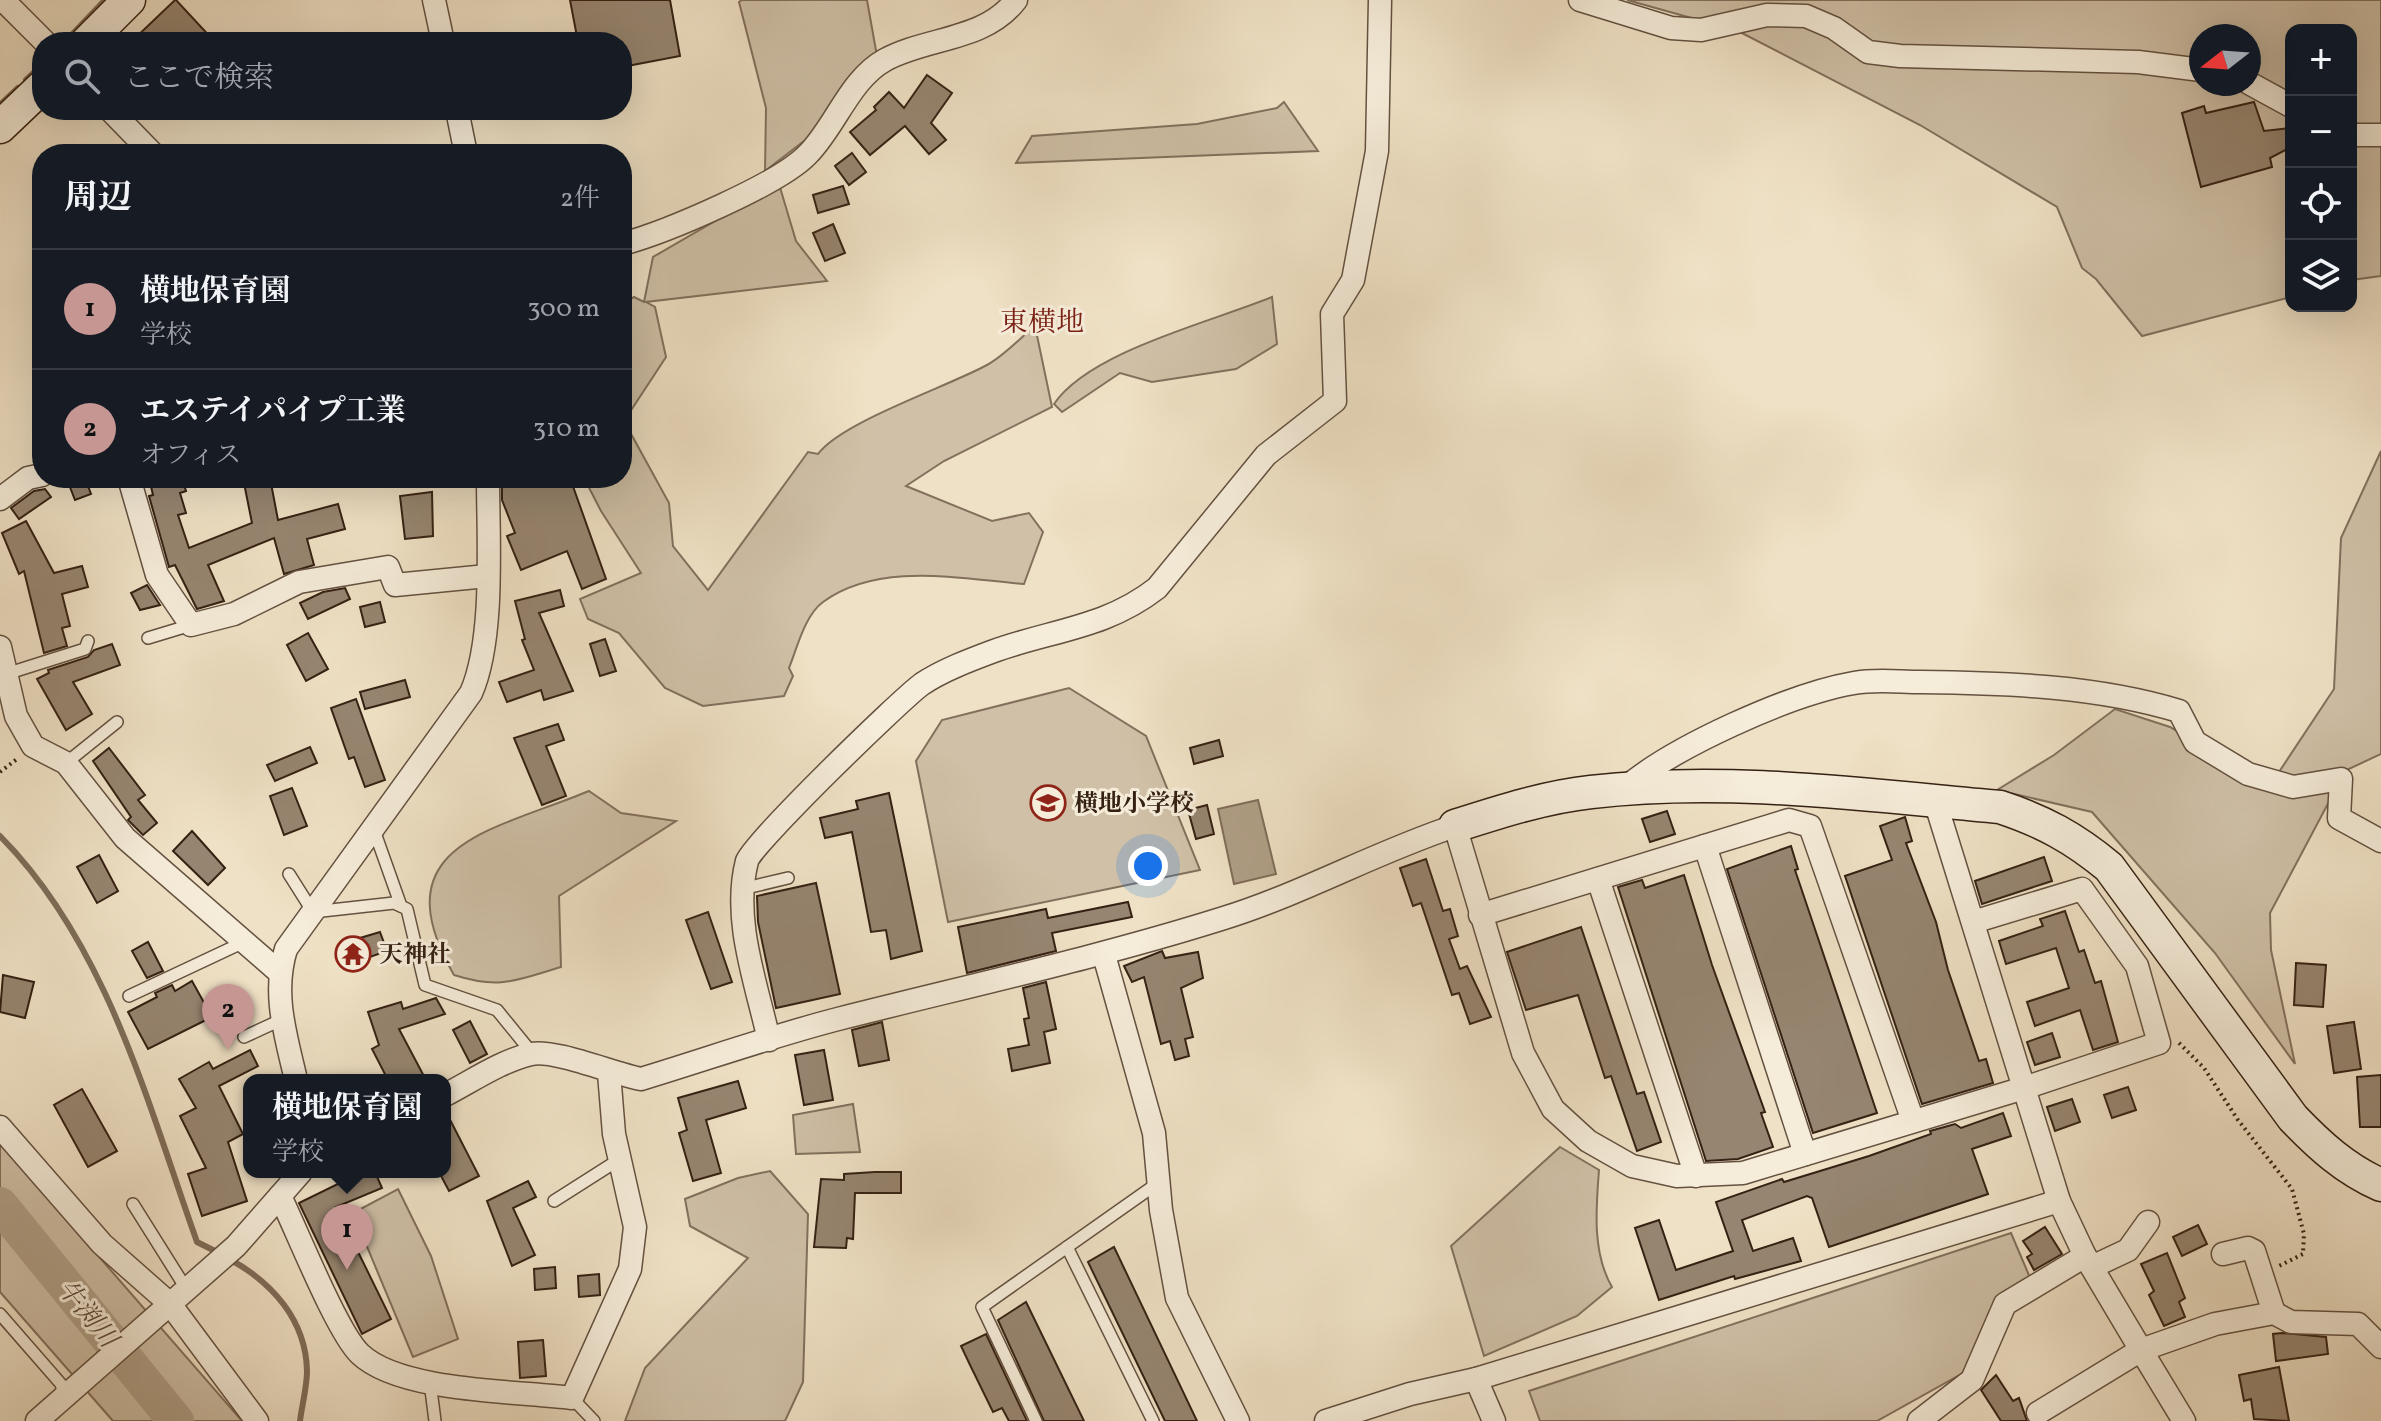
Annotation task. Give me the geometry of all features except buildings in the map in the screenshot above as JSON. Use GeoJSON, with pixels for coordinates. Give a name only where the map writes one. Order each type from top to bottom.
{"type":"FeatureCollection","features":[{"type":"Feature","properties":{"kind":"street"},"geometry":{"type":"LineString","coordinates":[[3,0],[35,32]]}},
{"type":"Feature","properties":{"kind":"street"},"geometry":{"type":"LineString","coordinates":[[97,32],[129,0]]}},
{"type":"Feature","properties":{"kind":"street"},"geometry":{"type":"LineString","coordinates":[[434,0],[441,32]]}},
{"type":"Feature","properties":{"kind":"street"},"geometry":{"type":"LineString","coordinates":[[632,240],[785,175],[809,154],[857,86],[883,60],[989,24],[1006,13],[1016,0]]}},
{"type":"Feature","properties":{"kind":"street"},"geometry":{"type":"LineString","coordinates":[[769,1040],[740,906],[748,856],[922,684],[997,650],[1107,620],[1137,604],[1157,588],[1266,455],[1335,401],[1332,314],[1353,280],[1377,151],[1380,0]]}},
{"type":"Feature","properties":{"kind":"street"},"geometry":{"type":"LineString","coordinates":[[1580,0],[1671,28],[1701,30],[1767,15],[1806,16],[1834,28],[1868,52],[1900,56],[2138,62],[2189,68]]}},
{"type":"Feature","properties":{"kind":"street"},"geometry":{"type":"LineString","coordinates":[[2261,90],[2285,103]]}},
{"type":"Feature","properties":{"kind":"street"},"geometry":{"type":"LineString","coordinates":[[0,127],[32,97]]}},
{"type":"Feature","properties":{"kind":"street"},"geometry":{"type":"LineString","coordinates":[[120,120],[143,144]]}},
{"type":"Feature","properties":{"kind":"street"},"geometry":{"type":"LineString","coordinates":[[459,120],[464,144]]}},
{"type":"Feature","properties":{"kind":"street"},"geometry":{"type":"LineString","coordinates":[[2357,135],[2381,135]]}},
{"type":"Feature","properties":{"kind":"street"},"geometry":{"type":"LineString","coordinates":[[0,499],[32,477]]}},
{"type":"Feature","properties":{"kind":"street"},"geometry":{"type":"LineString","coordinates":[[132,488],[157,575],[191,625],[234,614],[299,582],[388,567],[395,585],[487,576]]}},
{"type":"Feature","properties":{"kind":"street"},"geometry":{"type":"LineString","coordinates":[[295,1074],[283,1019],[279,972],[286,949],[471,693],[480,673],[487,576],[488,488]]}},
{"type":"Feature","properties":{"kind":"street"},"geometry":{"type":"LineString","coordinates":[[0,647],[16,716],[33,746],[66,763],[125,838],[279,972]]}},
{"type":"Feature","properties":{"kind":"street"},"geometry":{"type":"LineString","coordinates":[[1622,791],[1650,766],[1778,705],[1827,688],[1858,682],[1963,682],[2128,696],[2179,711],[2195,742],[2248,774],[2293,787],[2341,779],[2339,818],[2381,841]]}},
{"type":"Feature","properties":{"kind":"street"},"geometry":{"type":"LineString","coordinates":[[451,1092],[533,1054],[563,1057],[609,1073],[641,1079],[836,1020],[1104,955],[1293,894],[1382,853],[1505,810],[1590,792],[1715,785],[2000,807],[2041,820],[2074,837],[2109,867],[2293,1118],[2326,1153],[2381,1185]]}},
{"type":"Feature","properties":{"kind":"street"},"geometry":{"type":"LineString","coordinates":[[1935,801],[2059,1201],[2089,1261],[2184,1421]]}},
{"type":"Feature","properties":{"kind":"street"},"geometry":{"type":"LineString","coordinates":[[1480,915],[1789,820],[1810,826],[1913,1121]]}},
{"type":"Feature","properties":{"kind":"street"},"geometry":{"type":"LineString","coordinates":[[1455,826],[1523,1053],[1553,1109],[1588,1141],[1632,1166],[1677,1176],[1743,1173],[2024,1088],[2159,1043],[2137,966],[2082,889],[1973,922]]}},
{"type":"Feature","properties":{"kind":"street"},"geometry":{"type":"LineString","coordinates":[[1705,846],[1805,1154]]}},
{"type":"Feature","properties":{"kind":"street"},"geometry":{"type":"LineString","coordinates":[[1598,879],[1696,1176]]}},
{"type":"Feature","properties":{"kind":"street"},"geometry":{"type":"LineString","coordinates":[[1104,955],[1154,1133],[1177,1298],[1238,1421]]}},
{"type":"Feature","properties":{"kind":"street"},"geometry":{"type":"LineString","coordinates":[[280,1196],[359,1353],[394,1376],[572,1398],[630,1269],[635,1227],[620,1159],[609,1073]]}},
{"type":"Feature","properties":{"kind":"street"},"geometry":{"type":"LineString","coordinates":[[0,1127],[102,1244],[178,1297],[257,1421]]}},
{"type":"Feature","properties":{"kind":"street"},"geometry":{"type":"LineString","coordinates":[[37,1421],[236,1246],[296,1178]]}},
{"type":"Feature","properties":{"kind":"street"},"geometry":{"type":"LineString","coordinates":[[1326,1421],[1410,1394],[1476,1379],[2059,1201]]}},
{"type":"Feature","properties":{"kind":"street"},"geometry":{"type":"LineString","coordinates":[[1919,1421],[1972,1380],[2005,1304],[2089,1261],[2128,1250],[2148,1222]]}},
{"type":"Feature","properties":{"kind":"street"},"geometry":{"type":"LineString","coordinates":[[2223,1254],[2248,1248],[2254,1251],[2274,1313]]}},
{"type":"Feature","properties":{"kind":"street"},"geometry":{"type":"LineString","coordinates":[[2038,1413],[2141,1350],[2215,1324],[2274,1313],[2291,1322],[2358,1324],[2381,1347]]}},
{"type":"Feature","properties":{"kind":"street"},"geometry":{"type":"LineString","coordinates":[[1476,1379],[1494,1421]]}},
{"type":"Feature","properties":{"kind":"lane"},"geometry":{"type":"LineString","coordinates":[[148,638],[191,625]]}},
{"type":"Feature","properties":{"kind":"lane"},"geometry":{"type":"LineString","coordinates":[[6,674],[85,649],[88,641]]}},
{"type":"Feature","properties":{"kind":"lane"},"geometry":{"type":"LineString","coordinates":[[66,763],[117,722]]}},
{"type":"Feature","properties":{"kind":"lane"},"geometry":{"type":"LineString","coordinates":[[374,830],[401,906]]}},
{"type":"Feature","properties":{"kind":"lane"},"geometry":{"type":"LineString","coordinates":[[289,874],[313,912],[394,903],[407,909],[425,985],[497,1010],[533,1054]]}},
{"type":"Feature","properties":{"kind":"lane"},"geometry":{"type":"LineString","coordinates":[[741,889],[788,878]]}},
{"type":"Feature","properties":{"kind":"lane"},"geometry":{"type":"LineString","coordinates":[[129,996],[244,942]]}},
{"type":"Feature","properties":{"kind":"lane"},"geometry":{"type":"LineString","coordinates":[[244,1037],[283,1019]]}},
{"type":"Feature","properties":{"kind":"lane"},"geometry":{"type":"LineString","coordinates":[[554,1201],[620,1159]]}},
{"type":"Feature","properties":{"kind":"lane"},"geometry":{"type":"LineString","coordinates":[[1036,1421],[982,1307],[1159,1182]]}},
{"type":"Feature","properties":{"kind":"lane"},"geometry":{"type":"LineString","coordinates":[[133,1204],[178,1297]]}},
{"type":"Feature","properties":{"kind":"lane"},"geometry":{"type":"LineString","coordinates":[[1067,1247],[1153,1421]]}},
{"type":"Feature","properties":{"kind":"lane"},"geometry":{"type":"LineString","coordinates":[[0,1314],[61,1384],[73,1392]]}},
{"type":"Feature","properties":{"kind":"lane"},"geometry":{"type":"LineString","coordinates":[[430,1381],[435,1421]]}},
{"type":"Feature","properties":{"kind":"lane"},"geometry":{"type":"LineString","coordinates":[[572,1398],[594,1421]]}},
{"type":"Feature","properties":{"kind":"path"},"geometry":{"type":"LineString","coordinates":[[2159,1043],[2177,1040],[2204,1068],[2238,1120],[2292,1189],[2304,1234],[2303,1254],[2262,1274]]}},
{"type":"Feature","properties":{"kind":"shaded area"},"geometry":{"type":"Polygon","coordinates":[[[867,0],[877,56],[830,121],[765,171],[766,108],[739,2],[867,0]]]}},
{"type":"Feature","properties":{"kind":"shaded area"},"geometry":{"type":"Polygon","coordinates":[[[1627,0],[2381,0],[2381,276],[2357,279],[2357,24],[2285,24],[2285,299],[2142,336],[2096,279],[2082,268],[2057,207],[1920,125],[1738,31],[1627,0]]]}},
{"type":"Feature","properties":{"kind":"shaded area"},"geometry":{"type":"Polygon","coordinates":[[[1284,102],[1318,151],[1016,163],[1032,136],[1197,124],[1277,108],[1284,102]]]}},
{"type":"Feature","properties":{"kind":"shaded area"},"geometry":{"type":"Polygon","coordinates":[[[779,184],[796,241],[827,281],[646,302],[655,307],[666,357],[632,409],[632,298],[644,302],[653,257],[779,184]]]}},
{"type":"Feature","properties":{"kind":"shaded area"},"geometry":{"type":"Polygon","coordinates":[[[1272,297],[1277,344],[1236,369],[1152,382],[1120,373],[1062,412],[1054,404],[1071,385],[1123,353],[1272,297]]]}},
{"type":"Feature","properties":{"kind":"shaded area"},"geometry":{"type":"Polygon","coordinates":[[[1035,326],[1052,407],[944,461],[906,486],[992,521],[1029,513],[1043,532],[1024,584],[921,576],[869,581],[845,589],[823,602],[806,623],[789,668],[793,676],[784,696],[703,706],[665,688],[619,633],[588,619],[580,599],[641,573],[589,488],[632,488],[632,436],[669,503],[673,546],[708,590],[808,452],[818,454],[830,442],[872,417],[987,365],[1035,326]]]}},
{"type":"Feature","properties":{"kind":"shaded area"},"geometry":{"type":"Polygon","coordinates":[[[2381,451],[2381,754],[2338,774],[2341,779],[2270,913],[2271,950],[2295,1064],[2215,953],[2092,812],[1997,790],[2054,755],[2115,709],[2170,727],[2248,774],[2273,781],[2334,689],[2341,538],[2381,451]]]}},
{"type":"Feature","properties":{"kind":"shaded area"},"geometry":{"type":"Polygon","coordinates":[[[1069,688],[1146,736],[1200,870],[948,922],[916,761],[942,720],[1069,688]]]}},
{"type":"Feature","properties":{"kind":"shaded area"},"geometry":{"type":"Polygon","coordinates":[[[589,791],[621,813],[676,821],[559,896],[561,967],[508,982],[484,982],[454,975],[434,931],[430,897],[438,870],[457,849],[484,832],[589,791]]]}},
{"type":"Feature","properties":{"kind":"shaded area"},"geometry":{"type":"Polygon","coordinates":[[[1258,800],[1276,874],[1234,884],[1218,809],[1258,800]]]}},
{"type":"Feature","properties":{"kind":"shaded area"},"geometry":{"type":"Polygon","coordinates":[[[853,1104],[860,1152],[796,1154],[793,1115],[853,1104]]]}},
{"type":"Feature","properties":{"kind":"shaded area"},"geometry":{"type":"Polygon","coordinates":[[[0,1143],[242,1421],[113,1421],[0,1292],[0,1143]]]}},
{"type":"Feature","properties":{"kind":"shaded area"},"geometry":{"type":"Polygon","coordinates":[[[1560,1147],[1599,1170],[1598,1245],[1612,1287],[1577,1316],[1484,1356],[1451,1246],[1560,1147]]]}},
{"type":"Feature","properties":{"kind":"shaded area"},"geometry":{"type":"Polygon","coordinates":[[[770,1171],[808,1214],[803,1382],[785,1421],[625,1421],[645,1368],[748,1258],[690,1226],[685,1199],[738,1178],[770,1171]]]}},
{"type":"Feature","properties":{"kind":"shaded area"},"geometry":{"type":"Polygon","coordinates":[[[398,1189],[431,1256],[458,1339],[413,1357],[353,1213],[398,1189]]]}},
{"type":"Feature","properties":{"kind":"shaded area"},"geometry":{"type":"Polygon","coordinates":[[[2011,1233],[2031,1280],[1996,1302],[1963,1373],[1877,1421],[1540,1421],[1529,1391],[2011,1233]]]}},
{"type":"Feature","properties":{"kind":"waterway"},"geometry":{"type":"LineString","coordinates":[[75,32],[105,0]]}},
{"type":"Feature","properties":{"kind":"waterway"},"geometry":{"type":"LineString","coordinates":[[26,80],[32,74]]}},
{"type":"Feature","properties":{"kind":"waterway"},"geometry":{"type":"LineString","coordinates":[[0,105],[18,88]]}},
{"type":"Feature","properties":{"kind":"waterway"},"geometry":{"type":"LineString","coordinates":[[0,836],[37,879],[69,925],[96,975],[141,1080],[197,1242],[219,1253]]}},
{"type":"Feature","properties":{"kind":"waterway","name":"牛渕川"},"geometry":{"type":"LineString","coordinates":[[0,1205],[176,1421]]}},
{"type":"Feature","properties":{"kind":"waterway"},"geometry":{"type":"LineString","coordinates":[[229,1259],[272,1291],[293,1319],[305,1352],[307,1371],[300,1421]]}},
{"type":"Feature","properties":{"kind":"place","name":"横地小学校"},"geometry":{"type":"Point","coordinates":[1048,803]}},
{"type":"Feature","properties":{"kind":"place","name":"天神社"},"geometry":{"type":"Point","coordinates":[353,954]}},
{"type":"Feature","properties":{"kind":"place","name":"エステイパイプ工業"},"geometry":{"type":"Point","coordinates":[228,1050]}},
{"type":"Feature","properties":{"kind":"place","name":"横地保育園"},"geometry":{"type":"Point","coordinates":[347,1270]}},
{"type":"Feature","properties":{"kind":"district","name":"東横地"},"geometry":{"type":"Point","coordinates":[1042,321]}}]}
